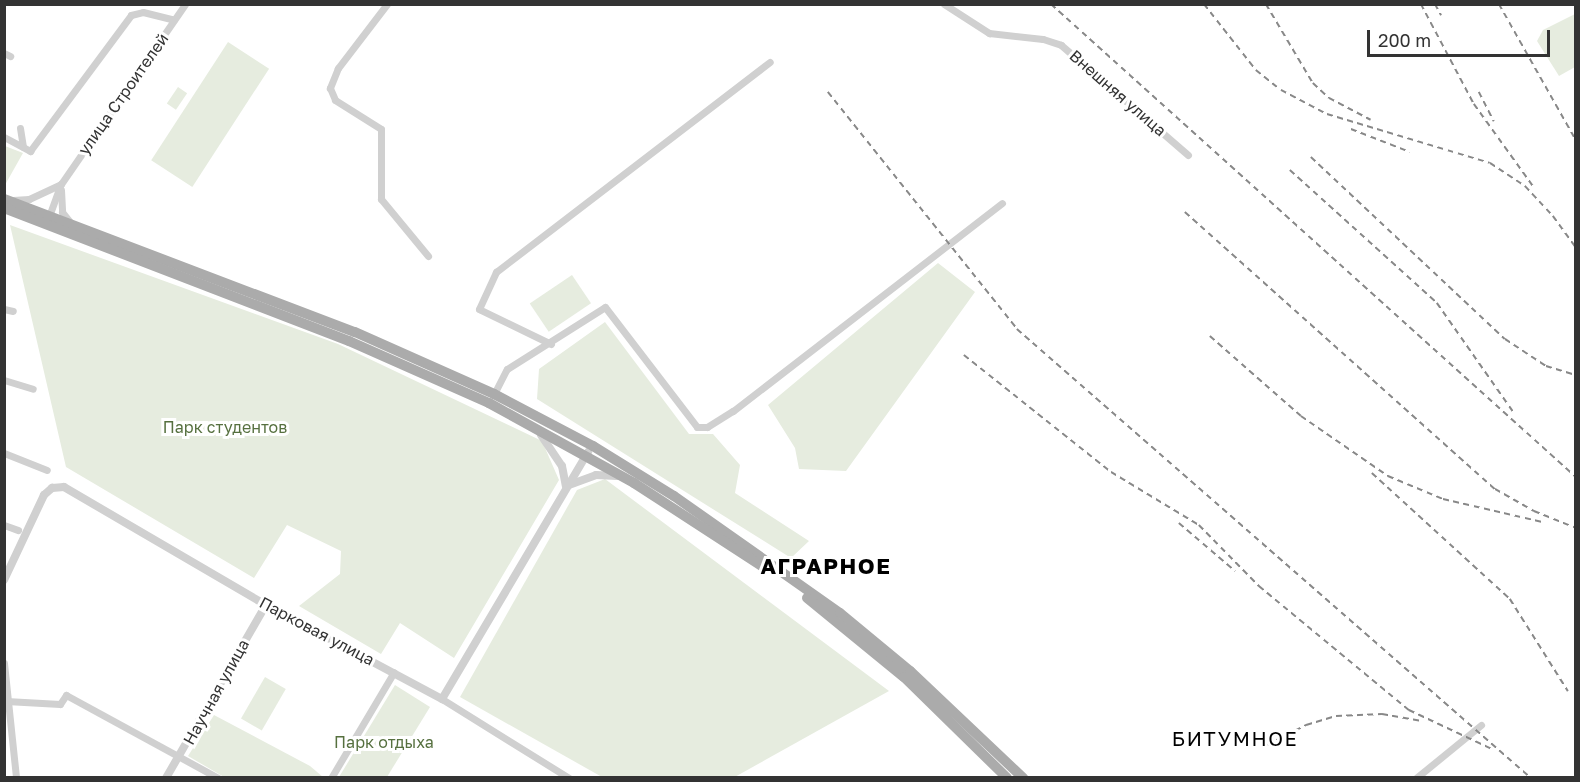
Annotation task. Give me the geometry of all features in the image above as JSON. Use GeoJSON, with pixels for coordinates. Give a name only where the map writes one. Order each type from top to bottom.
{"type":"FeatureCollection","features":[{"type":"Feature","properties":{"kind":"main road"},"geometry":{"type":"LineString","coordinates":[[5,202],[408,365],[590,450],[634,483],[787,582],[827,613],[904,677],[1007,777]]}},
{"type":"Feature","properties":{"kind":"main road"},"geometry":{"type":"LineString","coordinates":[[47,220],[78,228],[355,332],[494,394],[674,496],[840,613],[910,671],[1023,777]]}},
{"type":"Feature","properties":{"kind":"street","name":"улица Строителей"},"geometry":{"type":"LineString","coordinates":[[47,220],[61,184],[185,4]]}},
{"type":"Feature","properties":{"kind":"street"},"geometry":{"type":"LineString","coordinates":[[387,4],[338,68],[330,88],[335,100],[381,129],[381,199],[428,256]]}},
{"type":"Feature","properties":{"kind":"street","name":"Внешняя улица"},"geometry":{"type":"LineString","coordinates":[[944,4],[989,33],[1043,39],[1061,45],[1188,155]]}},
{"type":"Feature","properties":{"kind":"street"},"geometry":{"type":"LineString","coordinates":[[4,137],[30,151],[131,15],[143,12],[174,20]]}},
{"type":"Feature","properties":{"kind":"street"},"geometry":{"type":"LineString","coordinates":[[551,344],[479,309],[495,272],[770,62]]}},
{"type":"Feature","properties":{"kind":"street"},"geometry":{"type":"LineString","coordinates":[[20,128],[23,147]]}},
{"type":"Feature","properties":{"kind":"street"},"geometry":{"type":"LineString","coordinates":[[5,202],[29,199],[61,184],[62,212],[78,228]]}},
{"type":"Feature","properties":{"kind":"street"},"geometry":{"type":"LineString","coordinates":[[494,394],[507,369],[551,344],[605,307],[696,427],[707,427],[733,411],[1002,203]]}},
{"type":"Feature","properties":{"kind":"street"},"geometry":{"type":"LineString","coordinates":[[4,309],[13,311]]}},
{"type":"Feature","properties":{"kind":"street"},"geometry":{"type":"LineString","coordinates":[[4,380],[33,389]]}},
{"type":"Feature","properties":{"kind":"street"},"geometry":{"type":"LineString","coordinates":[[522,419],[550,444],[562,466],[566,487]]}},
{"type":"Feature","properties":{"kind":"street"},"geometry":{"type":"LineString","coordinates":[[442,699],[590,450]]}},
{"type":"Feature","properties":{"kind":"street"},"geometry":{"type":"LineString","coordinates":[[4,453],[47,470]]}},
{"type":"Feature","properties":{"kind":"street"},"geometry":{"type":"LineString","coordinates":[[566,487],[604,474],[634,483]]}},
{"type":"Feature","properties":{"kind":"street","name":"Парковая улица"},"geometry":{"type":"LineString","coordinates":[[4,580],[44,495],[52,488],[64,487],[266,605],[442,699],[570,777]]}},
{"type":"Feature","properties":{"kind":"street"},"geometry":{"type":"LineString","coordinates":[[4,525],[18,530]]}},
{"type":"Feature","properties":{"kind":"street","name":"Научная улица"},"geometry":{"type":"LineString","coordinates":[[166,777],[182,756],[207,701],[266,605]]}},
{"type":"Feature","properties":{"kind":"street"},"geometry":{"type":"LineString","coordinates":[[4,663],[6,701],[16,777]]}},
{"type":"Feature","properties":{"kind":"street"},"geometry":{"type":"LineString","coordinates":[[333,777],[394,672]]}},
{"type":"Feature","properties":{"kind":"street"},"geometry":{"type":"LineString","coordinates":[[6,701],[60,704],[66,695],[219,777]]}},
{"type":"Feature","properties":{"kind":"street"},"geometry":{"type":"LineString","coordinates":[[1416,777],[1481,725]]}},
{"type":"Feature","properties":{"kind":"green space"},"geometry":{"type":"Polygon","coordinates":[[[1575,14],[1575,67],[1559,76],[1537,41],[1543,30],[1575,14]]]}},
{"type":"Feature","properties":{"kind":"green space"},"geometry":{"type":"Polygon","coordinates":[[[228,42],[269,69],[192,187],[151,160],[228,42]]]}},
{"type":"Feature","properties":{"kind":"green space"},"geometry":{"type":"Polygon","coordinates":[[[178,87],[187,93],[176,110],[167,104],[178,87]]]}},
{"type":"Feature","properties":{"kind":"green space"},"geometry":{"type":"Polygon","coordinates":[[[4,146],[23,153],[5,185],[4,146]]]}},
{"type":"Feature","properties":{"kind":"green space","name":"Парк студентов"},"geometry":{"type":"Polygon","coordinates":[[[10,225],[338,344],[542,441],[559,480],[454,658],[400,623],[381,654],[299,606],[340,574],[341,551],[287,525],[254,578],[66,467],[10,225]]]}},
{"type":"Feature","properties":{"kind":"green space"},"geometry":{"type":"Polygon","coordinates":[[[938,263],[975,292],[846,471],[799,469],[795,448],[768,405],[938,263]]]}},
{"type":"Feature","properties":{"kind":"green space"},"geometry":{"type":"Polygon","coordinates":[[[572,275],[591,303],[549,332],[530,304],[572,275]]]}},
{"type":"Feature","properties":{"kind":"green space"},"geometry":{"type":"Polygon","coordinates":[[[605,322],[689,434],[713,434],[740,465],[735,493],[809,541],[791,558],[537,399],[539,369],[605,322]]]}},
{"type":"Feature","properties":{"kind":"green space"},"geometry":{"type":"Polygon","coordinates":[[[605,479],[889,691],[733,778],[602,777],[460,697],[577,490],[605,479]]]}},
{"type":"Feature","properties":{"kind":"green space"},"geometry":{"type":"Polygon","coordinates":[[[265,677],[286,689],[262,731],[241,719],[265,677]]]}},
{"type":"Feature","properties":{"kind":"green space","name":"Парк отдыха"},"geometry":{"type":"Polygon","coordinates":[[[395,685],[430,707],[387,777],[339,777],[395,685]]]}},
{"type":"Feature","properties":{"kind":"green space"},"geometry":{"type":"Polygon","coordinates":[[[214,715],[310,766],[323,777],[224,777],[188,756],[214,715]]]}},
{"type":"Feature","properties":{"kind":"railway"},"geometry":{"type":"LineString","coordinates":[[1051,4],[1576,477]]}},
{"type":"Feature","properties":{"kind":"railway"},"geometry":{"type":"LineString","coordinates":[[1204,4],[1256,70],[1281,90],[1327,114],[1490,163],[1525,186],[1553,216],[1576,248]]}},
{"type":"Feature","properties":{"kind":"railway"},"geometry":{"type":"LineString","coordinates":[[1266,4],[1313,83],[1329,98],[1371,120]]}},
{"type":"Feature","properties":{"kind":"railway"},"geometry":{"type":"LineString","coordinates":[[1421,4],[1474,104],[1535,189]]}},
{"type":"Feature","properties":{"kind":"railway"},"geometry":{"type":"LineString","coordinates":[[1435,4],[1441,15]]}},
{"type":"Feature","properties":{"kind":"railway"},"geometry":{"type":"LineString","coordinates":[[1499,4],[1576,140]]}},
{"type":"Feature","properties":{"kind":"railway"},"geometry":{"type":"LineString","coordinates":[[828,92],[1017,329],[1531,778]]}},
{"type":"Feature","properties":{"kind":"railway"},"geometry":{"type":"LineString","coordinates":[[1479,92],[1494,121]]}},
{"type":"Feature","properties":{"kind":"railway"},"geometry":{"type":"LineString","coordinates":[[1351,129],[1410,152]]}},
{"type":"Feature","properties":{"kind":"railway"},"geometry":{"type":"LineString","coordinates":[[1311,157],[1505,339],[1546,366],[1576,375]]}},
{"type":"Feature","properties":{"kind":"railway"},"geometry":{"type":"LineString","coordinates":[[1290,170],[1437,303],[1514,413]]}},
{"type":"Feature","properties":{"kind":"railway"},"geometry":{"type":"LineString","coordinates":[[1185,212],[1495,489],[1534,511],[1576,528]]}},
{"type":"Feature","properties":{"kind":"railway"},"geometry":{"type":"LineString","coordinates":[[1210,336],[1301,416],[1388,476],[1443,499],[1543,522]]}},
{"type":"Feature","properties":{"kind":"railway"},"geometry":{"type":"LineString","coordinates":[[964,355],[1111,472],[1199,525],[1259,586],[1409,710],[1492,749]]}},
{"type":"Feature","properties":{"kind":"railway"},"geometry":{"type":"LineString","coordinates":[[1372,473],[1510,599],[1568,691]]}},
{"type":"Feature","properties":{"kind":"railway"},"geometry":{"type":"LineString","coordinates":[[1179,523],[1235,571]]}},
{"type":"Feature","properties":{"kind":"railway"},"geometry":{"type":"LineString","coordinates":[[1267,745],[1306,725],[1336,716],[1382,714],[1420,721]]}},
{"type":"Feature","properties":{"kind":"district","name":"АГРАРНОЕ"},"geometry":{"type":"Point","coordinates":[826,566]}},
{"type":"Feature","properties":{"kind":"district","name":"БИТУМНОЕ"},"geometry":{"type":"Point","coordinates":[1235,738]}}]}
